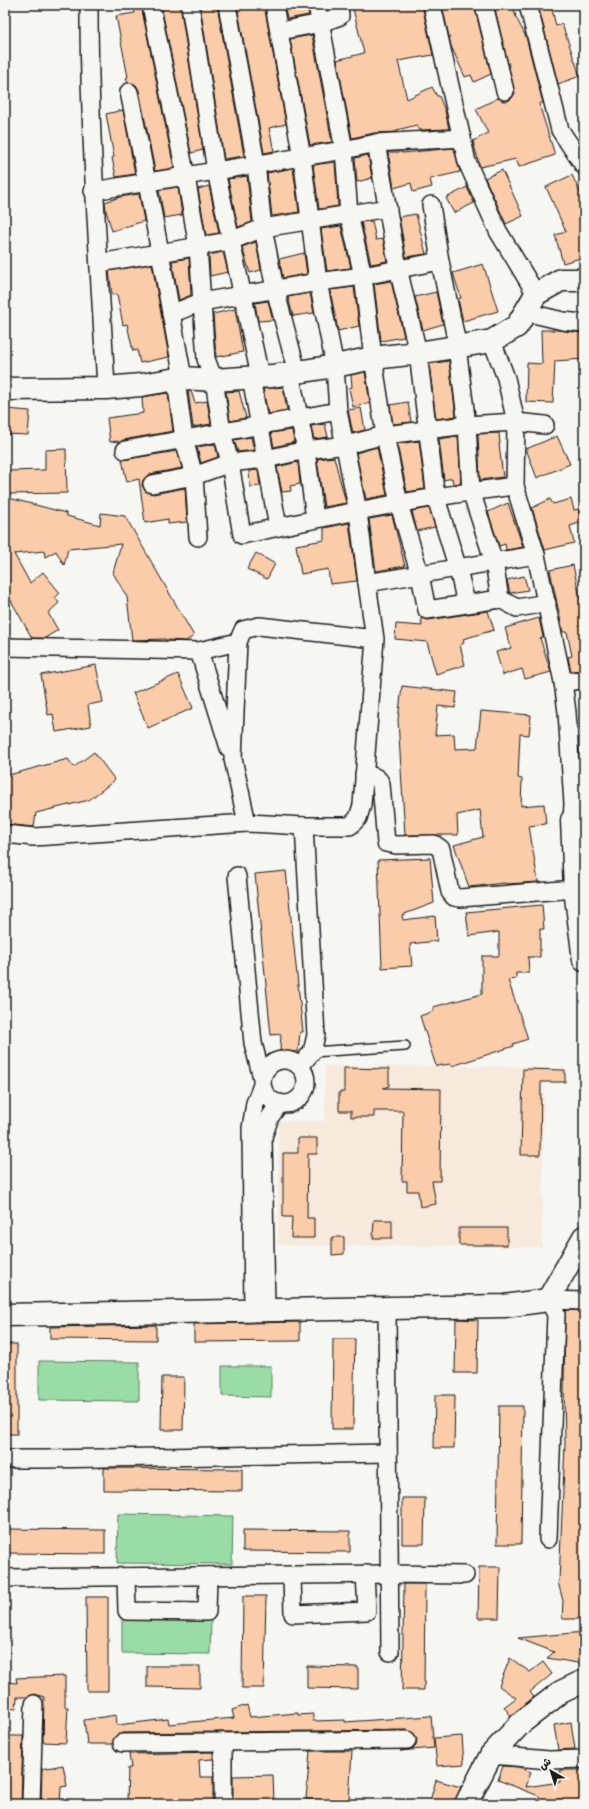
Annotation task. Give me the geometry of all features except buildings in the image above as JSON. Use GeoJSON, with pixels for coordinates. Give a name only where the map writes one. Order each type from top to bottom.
{"type":"FeatureCollection","features":[{"type":"Feature","properties":{"kind":"street"},"geometry":{"type":"LineString","coordinates":[[89,5],[89,67],[94,191],[106,388]]}},
{"type":"Feature","properties":{"kind":"street"},"geometry":{"type":"LineString","coordinates":[[151,5],[186,177],[198,247],[206,358],[214,380],[222,432],[230,464],[242,535],[315,519],[470,491],[515,486]]}},
{"type":"Feature","properties":{"kind":"street"},"geometry":{"type":"LineString","coordinates":[[190,5],[216,171],[230,242],[243,296],[256,377],[266,459],[278,527]]}},
{"type":"Feature","properties":{"kind":"street"},"geometry":{"type":"LineString","coordinates":[[227,5],[256,164],[263,228],[274,289],[294,372],[315,519]]}},
{"type":"Feature","properties":{"kind":"street"},"geometry":{"type":"LineString","coordinates":[[5,834],[34,837],[247,822],[304,826],[350,826],[355,822],[362,805],[376,639],[358,512],[346,445],[338,411],[335,366],[318,282],[302,157],[274,5]]}},
{"type":"Feature","properties":{"kind":"street"},"geometry":{"type":"LineString","coordinates":[[317,5],[344,150],[349,214],[363,276],[372,358],[385,435],[399,504],[420,575],[427,610],[500,599],[517,608],[547,603]]}},
{"type":"Feature","properties":{"kind":"street"},"geometry":{"type":"LineString","coordinates":[[280,31],[320,23],[340,16],[339,5]]}},
{"type":"Feature","properties":{"kind":"street"},"geometry":{"type":"LineString","coordinates":[[432,5],[467,162],[530,303],[563,320],[584,322]]}},
{"type":"Feature","properties":{"kind":"street"},"geometry":{"type":"LineString","coordinates":[[484,5],[505,90]]}},
{"type":"Feature","properties":{"kind":"street"},"geometry":{"type":"LineString","coordinates":[[528,5],[560,130],[584,166]]}},
{"type":"Feature","properties":{"kind":"street"},"geometry":{"type":"LineString","coordinates":[[129,92],[148,183],[171,314],[180,379],[184,438],[194,476],[198,537]]}},
{"type":"Feature","properties":{"kind":"street"},"geometry":{"type":"LineString","coordinates":[[94,191],[186,177],[344,150],[376,143],[462,138]]}},
{"type":"Feature","properties":{"kind":"street"},"geometry":{"type":"LineString","coordinates":[[376,143],[398,268],[418,353],[436,498],[458,568],[466,603]]}},
{"type":"Feature","properties":{"kind":"street"},"geometry":{"type":"LineString","coordinates":[[431,205],[440,261],[457,346],[467,425],[470,491],[494,562],[500,599]]}},
{"type":"Feature","properties":{"kind":"street"},"geometry":{"type":"LineString","coordinates":[[99,262],[160,254],[230,242],[263,228],[388,208]]}},
{"type":"Feature","properties":{"kind":"street"},"geometry":{"type":"LineString","coordinates":[[171,314],[201,302],[243,296],[274,289],[363,276],[440,261]]}},
{"type":"Feature","properties":{"kind":"street"},"geometry":{"type":"LineString","coordinates":[[5,389],[106,388],[141,385],[180,379],[214,380],[256,377],[335,366],[372,358],[418,353],[492,341],[517,326],[530,303],[561,280],[584,280]]}},
{"type":"Feature","properties":{"kind":"street"},"geometry":{"type":"LineString","coordinates":[[492,341],[506,378],[516,422],[515,486],[536,555],[568,712],[573,804],[578,818],[575,889],[584,960]]}},
{"type":"Feature","properties":{"kind":"street"},"geometry":{"type":"LineString","coordinates":[[125,450],[338,411]]}},
{"type":"Feature","properties":{"kind":"street"},"geometry":{"type":"LineString","coordinates":[[152,484],[194,476],[230,464],[266,459],[306,450],[346,445],[385,435],[467,425],[516,422],[545,425]]}},
{"type":"Feature","properties":{"kind":"street"},"geometry":{"type":"LineString","coordinates":[[367,583],[536,555]]}},
{"type":"Feature","properties":{"kind":"street"},"geometry":{"type":"LineString","coordinates":[[233,759],[238,642],[243,630],[258,626],[376,639]]}},
{"type":"Feature","properties":{"kind":"street"},"geometry":{"type":"LineString","coordinates":[[5,647],[199,651],[238,642]]}},
{"type":"Feature","properties":{"kind":"street"},"geometry":{"type":"LineString","coordinates":[[199,651],[233,759],[247,822]]}},
{"type":"Feature","properties":{"kind":"street"},"geometry":{"type":"LineString","coordinates":[[563,682],[584,680]]}},
{"type":"Feature","properties":{"kind":"street"},"geometry":{"type":"LineString","coordinates":[[364,774],[375,776],[379,779],[381,784],[386,843],[396,845],[434,844],[438,846],[441,849],[450,892],[454,897],[460,898],[575,889]]}},
{"type":"Feature","properties":{"kind":"street"},"geometry":{"type":"LineString","coordinates":[[300,1066],[312,1052],[316,1035],[304,826]]}},
{"type":"Feature","properties":{"kind":"street"},"geometry":{"type":"LineString","coordinates":[[237,876],[252,1043],[262,1081],[268,1097],[280,1103],[294,1101],[304,1092],[306,1078],[300,1066],[288,1060],[274,1062],[269,1066],[262,1081],[255,1103],[251,1128],[260,1310]]}},
{"type":"Feature","properties":{"kind":"street"},"geometry":{"type":"LineString","coordinates":[[260,1310],[263,1137],[270,1117],[280,1103]]}},
{"type":"Feature","properties":{"kind":"street"},"geometry":{"type":"LineString","coordinates":[[548,1300],[584,1237]]}},
{"type":"Feature","properties":{"kind":"street"},"geometry":{"type":"LineString","coordinates":[[5,1315],[504,1306],[548,1300],[584,1301]]}},
{"type":"Feature","properties":{"kind":"street"},"geometry":{"type":"LineString","coordinates":[[548,1300],[556,1314],[548,1539]]}},
{"type":"Feature","properties":{"kind":"street"},"geometry":{"type":"LineString","coordinates":[[387,1308],[390,1652]]}},
{"type":"Feature","properties":{"kind":"street"},"geometry":{"type":"LineString","coordinates":[[5,1459],[388,1453]]}},
{"type":"Feature","properties":{"kind":"street"},"geometry":{"type":"LineString","coordinates":[[292,1575],[293,1614],[367,1611],[365,1574]]}},
{"type":"Feature","properties":{"kind":"street"},"geometry":{"type":"LineString","coordinates":[[5,1578],[365,1574],[465,1575]]}},
{"type":"Feature","properties":{"kind":"street"},"geometry":{"type":"LineString","coordinates":[[126,1577],[127,1612],[207,1612],[208,1576]]}},
{"type":"Feature","properties":{"kind":"street"},"geometry":{"type":"LineString","coordinates":[[466,1804],[491,1755],[522,1722],[561,1692],[584,1681]]}},
{"type":"Feature","properties":{"kind":"street"},"geometry":{"type":"LineString","coordinates":[[31,1804],[34,1704]]}},
{"type":"Feature","properties":{"kind":"street"},"geometry":{"type":"LineString","coordinates":[[122,1743],[407,1740]]}},
{"type":"Feature","properties":{"kind":"street"},"geometry":{"type":"LineString","coordinates":[[224,1742],[224,1804]]}},
{"type":"Feature","properties":{"kind":"street"},"geometry":{"type":"LineString","coordinates":[[491,1755],[549,1760],[584,1759]]}},
{"type":"Feature","properties":{"kind":"lane"},"geometry":{"type":"LineString","coordinates":[[312,1052],[405,1046]]}},
{"type":"Feature","properties":{"kind":"shaded area"},"geometry":{"type":"Polygon","coordinates":[[[325,1066],[544,1067],[542,1247],[278,1245],[279,1121],[325,1121],[325,1066]]]}},
{"type":"Feature","properties":{"kind":"green space"},"geometry":{"type":"Polygon","coordinates":[[[39,1361],[139,1362],[139,1401],[39,1400],[39,1361]]]}},
{"type":"Feature","properties":{"kind":"green space"},"geometry":{"type":"Polygon","coordinates":[[[222,1366],[271,1366],[271,1397],[222,1396],[222,1366]]]}},
{"type":"Feature","properties":{"kind":"green space"},"geometry":{"type":"Polygon","coordinates":[[[118,1514],[233,1516],[232,1564],[117,1563],[118,1514]]]}},
{"type":"Feature","properties":{"kind":"green space"},"geometry":{"type":"Polygon","coordinates":[[[122,1620],[211,1621],[210,1654],[122,1653],[122,1620]]]}}]}
